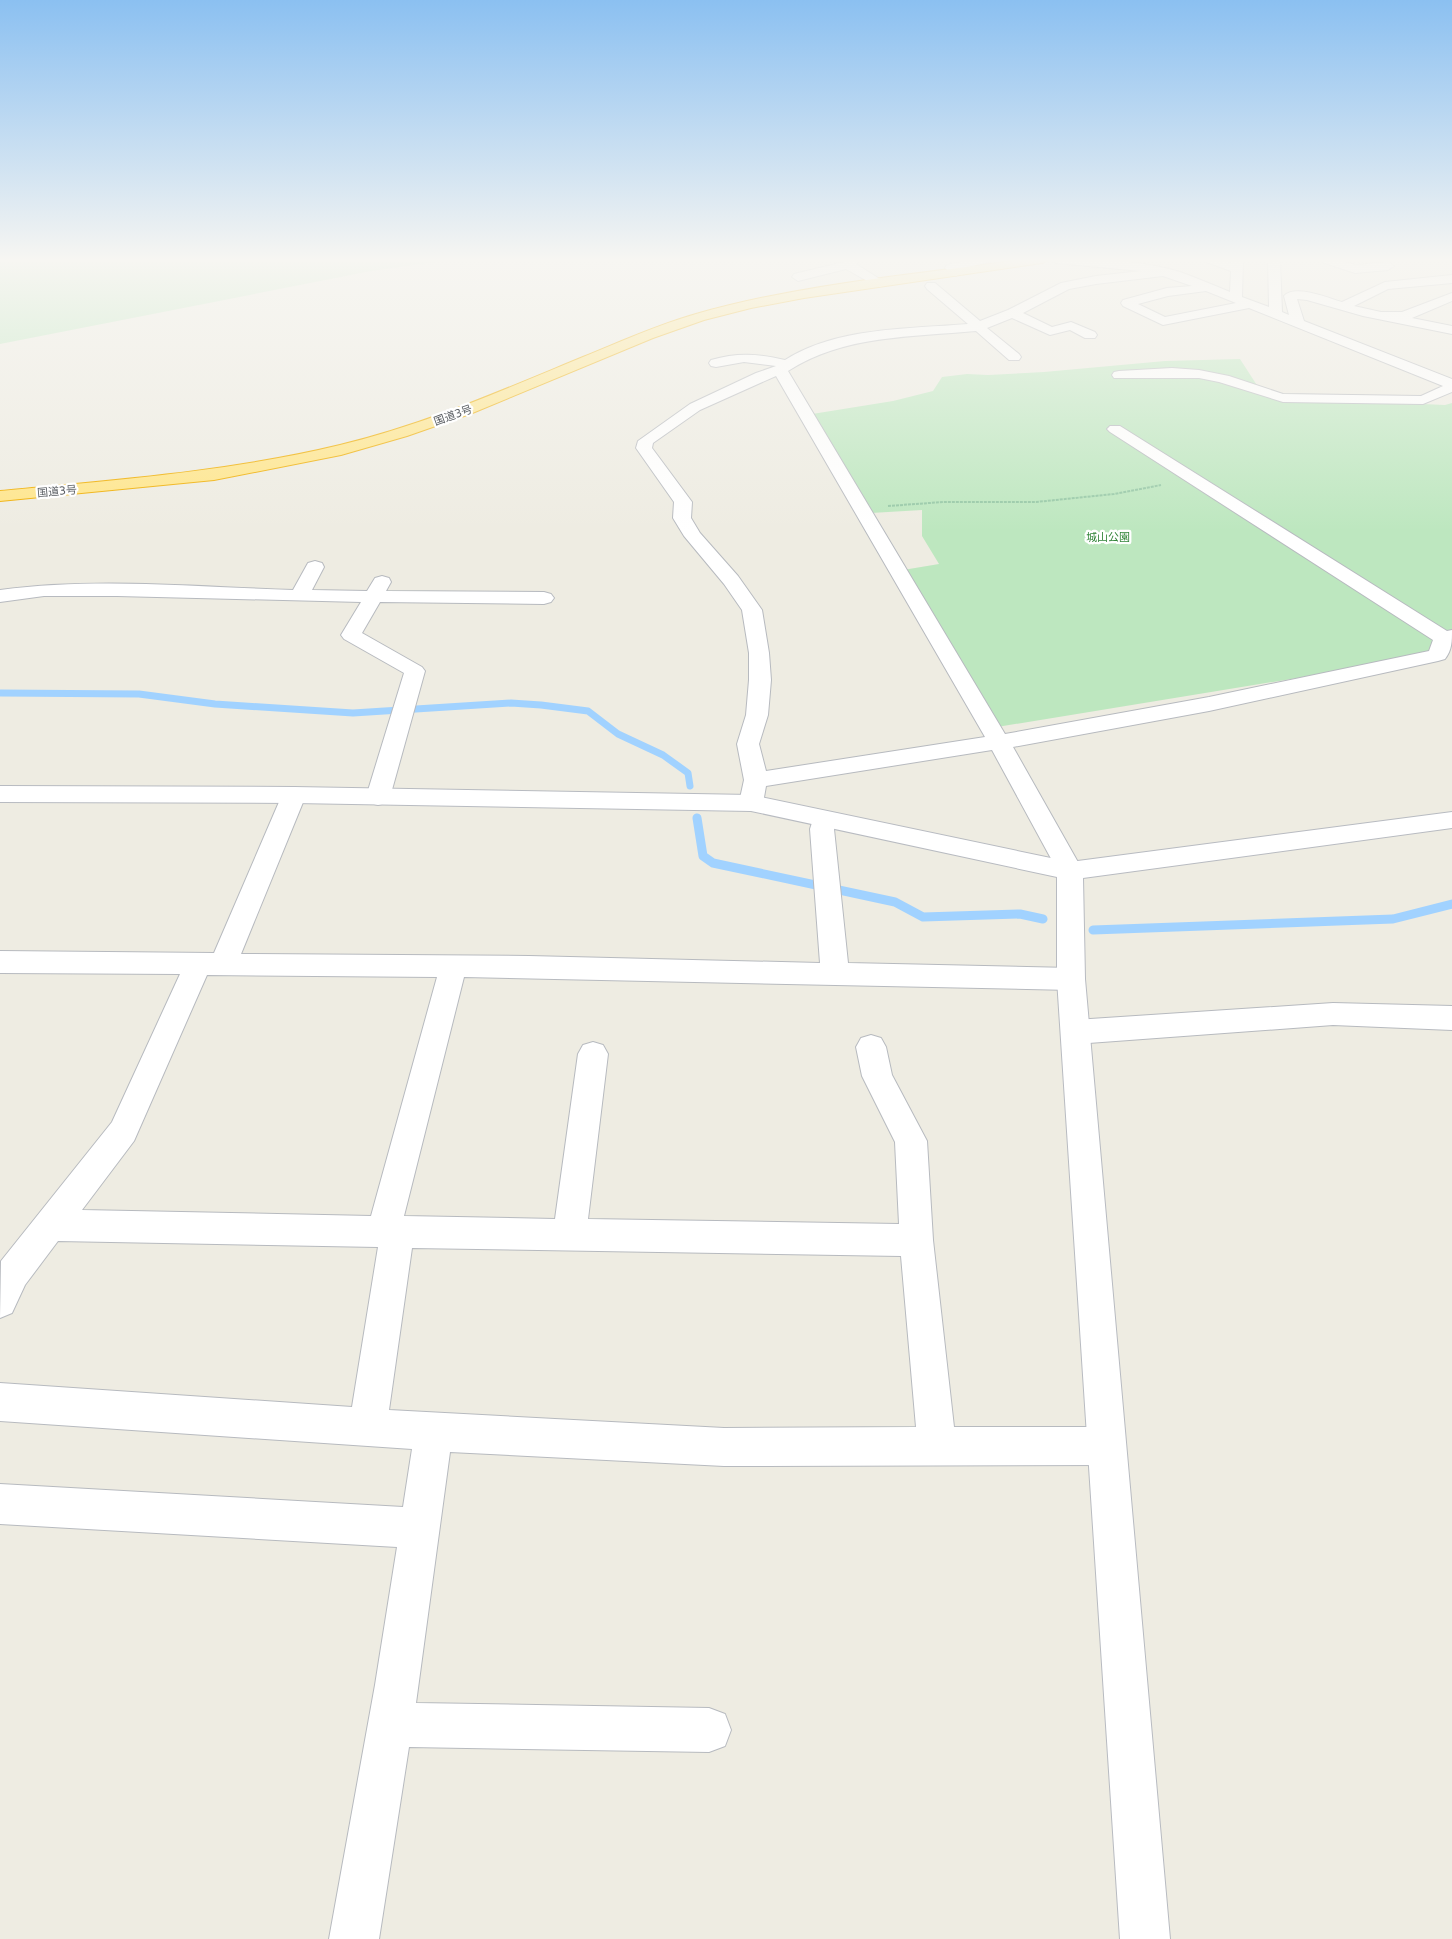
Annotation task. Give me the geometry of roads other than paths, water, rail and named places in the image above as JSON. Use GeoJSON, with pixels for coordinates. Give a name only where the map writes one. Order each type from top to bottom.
{"type":"FeatureCollection","features":[{"type":"Feature","properties":{"kind":"highway","name":"国道3号"},"geometry":{"type":"LineString","coordinates":[[0,496],[214,475],[341,450],[402,433],[465,411],[611,350]]}},
{"type":"Feature","properties":{"kind":"street"},"geometry":{"type":"LineString","coordinates":[[753,792],[748,744],[757,715],[760,680],[759,653],[752,610],[731,580],[693,536],[682,518],[683,502],[644,448],[646,441],[695,408],[761,376],[784,368],[800,356],[814,350]]}},
{"type":"Feature","properties":{"kind":"street"},"geometry":{"type":"LineString","coordinates":[[1006,350],[1014,357]]}},
{"type":"Feature","properties":{"kind":"street"},"geometry":{"type":"LineString","coordinates":[[1368,350],[1452,385]]}},
{"type":"Feature","properties":{"kind":"street"},"geometry":{"type":"LineString","coordinates":[[716,363],[732,358],[751,356],[784,368],[860,508],[999,742],[1070,871],[1071,979],[1145,1939]]}},
{"type":"Feature","properties":{"kind":"street"},"geometry":{"type":"LineString","coordinates":[[1120,376],[1159,373],[1201,375],[1223,378],[1262,394],[1283,398],[1423,400],[1452,385]]}},
{"type":"Feature","properties":{"kind":"street"},"geometry":{"type":"LineString","coordinates":[[0,794],[378,797],[753,792],[999,742],[1208,704],[1438,655],[1448,637],[1114,429]]}},
{"type":"Feature","properties":{"kind":"street"},"geometry":{"type":"LineString","coordinates":[[299,596],[315,567]]}},
{"type":"Feature","properties":{"kind":"street"},"geometry":{"type":"LineString","coordinates":[[378,797],[415,671],[351,635],[379,587]]}},
{"type":"Feature","properties":{"kind":"street"},"geometry":{"type":"LineString","coordinates":[[0,596],[44,590],[117,590],[299,596],[379,587],[544,598]]}},
{"type":"Feature","properties":{"kind":"street"},"geometry":{"type":"LineString","coordinates":[[753,792],[824,819],[1070,871],[1452,820]]}},
{"type":"Feature","properties":{"kind":"street"},"geometry":{"type":"LineString","coordinates":[[4,1282],[123,1131],[210,964],[294,796]]}},
{"type":"Feature","properties":{"kind":"street"},"geometry":{"type":"LineString","coordinates":[[824,819],[822,830],[835,974]]}},
{"type":"Feature","properties":{"kind":"street"},"geometry":{"type":"LineString","coordinates":[[0,962],[453,967],[1071,979]]}},
{"type":"Feature","properties":{"kind":"street"},"geometry":{"type":"LineString","coordinates":[[368,1428],[390,1232],[453,967]]}},
{"type":"Feature","properties":{"kind":"street"},"geometry":{"type":"LineString","coordinates":[[1075,1032],[1333,1014],[1452,1018]]}},
{"type":"Feature","properties":{"kind":"street"},"geometry":{"type":"LineString","coordinates":[[871,1047],[877,1076],[911,1141],[916,1240],[937,1446]]}},
{"type":"Feature","properties":{"kind":"street"},"geometry":{"type":"LineString","coordinates":[[569,1235],[593,1054]]}},
{"type":"Feature","properties":{"kind":"street"},"geometry":{"type":"LineString","coordinates":[[50,1225],[916,1240]]}},
{"type":"Feature","properties":{"kind":"street"},"geometry":{"type":"LineString","coordinates":[[0,1402],[368,1428],[724,1447],[1107,1446]]}},
{"type":"Feature","properties":{"kind":"street"},"geometry":{"type":"LineString","coordinates":[[354,1939],[390,1724],[434,1432]]}},
{"type":"Feature","properties":{"kind":"street"},"geometry":{"type":"LineString","coordinates":[[0,1504],[420,1528]]}},
{"type":"Feature","properties":{"kind":"street"},"geometry":{"type":"LineString","coordinates":[[390,1724],[709,1730]]}},
{"type":"Feature","properties":{"kind":"waterway"},"geometry":{"type":"LineString","coordinates":[[0,693],[139,694],[215,704],[353,713],[511,703],[588,711],[618,734],[663,755],[688,773],[690,786]]}},
{"type":"Feature","properties":{"kind":"waterway"},"geometry":{"type":"LineString","coordinates":[[697,818],[703,856],[713,863],[895,902],[923,917],[1020,914],[1043,919]]}},
{"type":"Feature","properties":{"kind":"waterway"},"geometry":{"type":"LineString","coordinates":[[1093,930],[1393,919],[1452,904]]}},
{"type":"Feature","properties":{"kind":"park label","name":"城山公園"},"geometry":{"type":"Point","coordinates":[1108,537]}}]}
